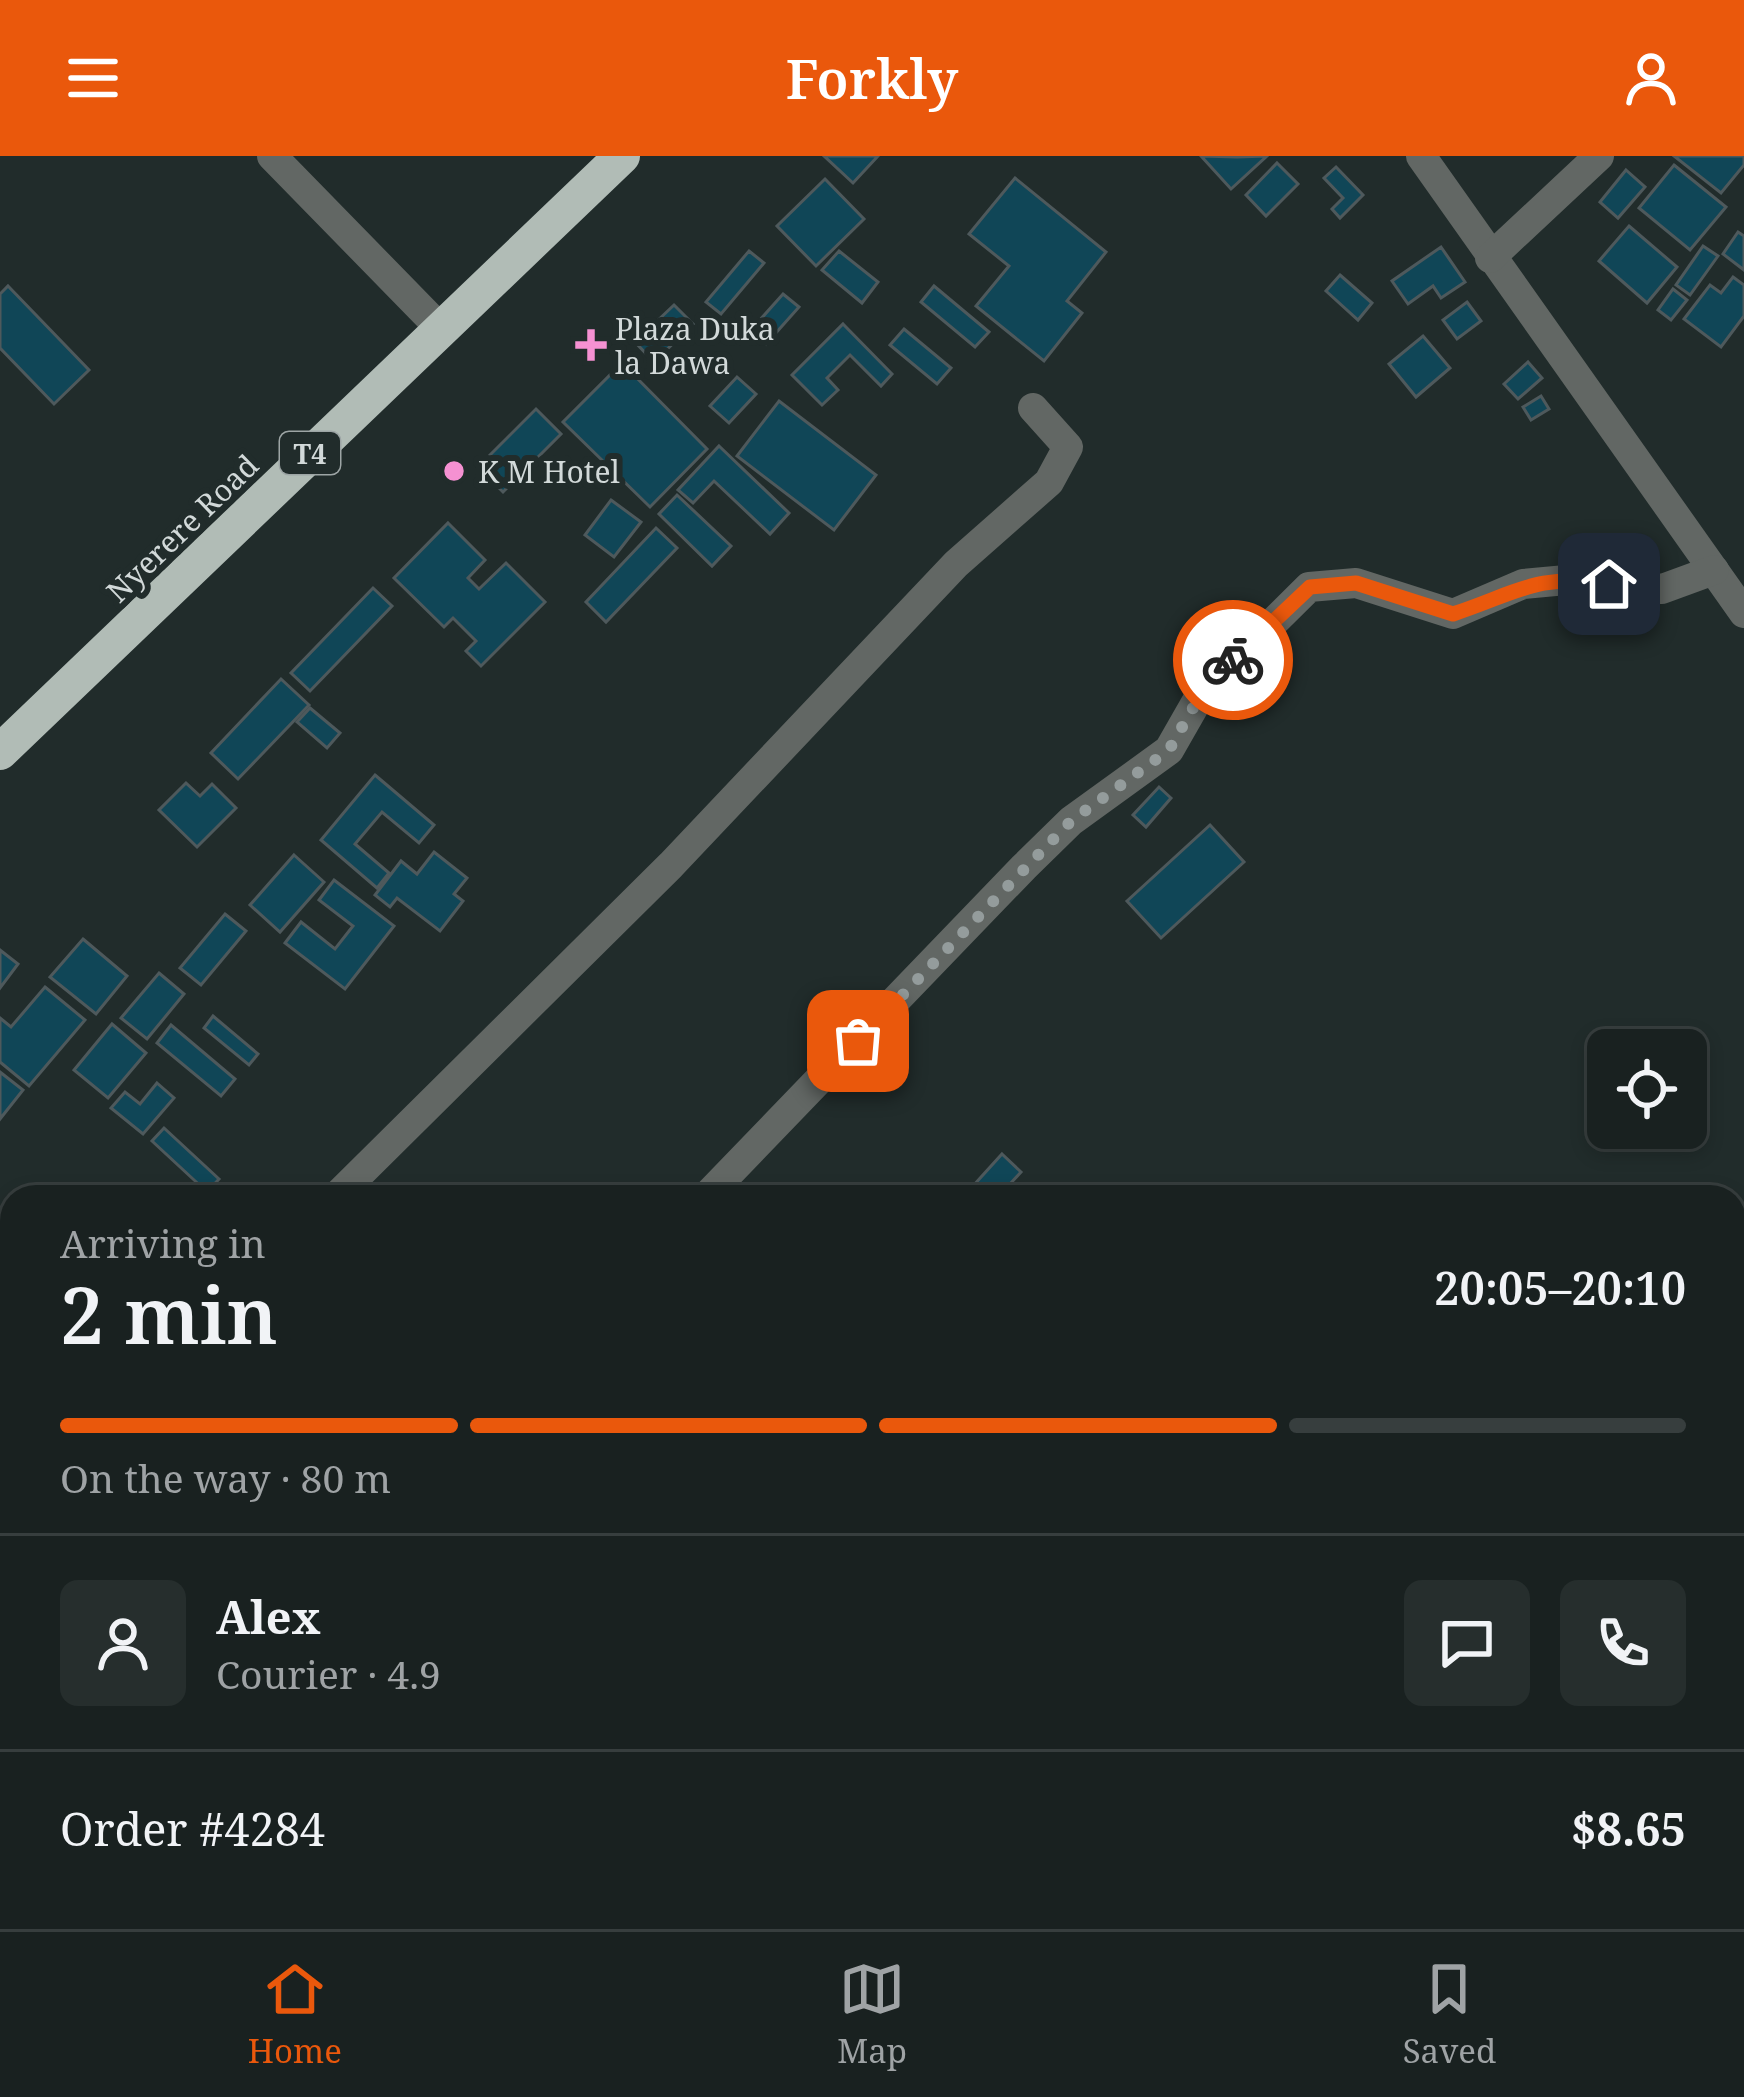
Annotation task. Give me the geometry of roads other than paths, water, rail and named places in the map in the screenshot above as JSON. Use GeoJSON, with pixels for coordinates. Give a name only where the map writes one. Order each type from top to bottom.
{"type":"FeatureCollection","features":[{"type":"Feature","properties":{"kind":"highway","name":"Nyerere Road"},"geometry":{"type":"LineString","coordinates":[[0,752],[622,156]]}},
{"type":"Feature","properties":{"kind":"street"},"geometry":{"type":"LineString","coordinates":[[272,156],[440,328]]}},
{"type":"Feature","properties":{"kind":"street"},"geometry":{"type":"LineString","coordinates":[[1421,156],[1744,613]]}},
{"type":"Feature","properties":{"kind":"street"},"geometry":{"type":"LineString","coordinates":[[1490,258],[1599,156]]}},
{"type":"Feature","properties":{"kind":"street"},"geometry":{"type":"LineString","coordinates":[[348,1185],[671,865],[956,564],[1048,482],[1068,447],[1033,408]]}},
{"type":"Feature","properties":{"kind":"street"},"geometry":{"type":"LineString","coordinates":[[718,1185],[1071,821],[1169,750],[1201,694],[1310,587],[1356,583],[1453,614],[1522,584],[1577,579],[1662,589],[1717,575],[1744,558]]}},
{"type":"Feature","properties":{"kind":"place","name":"Plaza Duka la Dawa"},"geometry":{"type":"Point","coordinates":[591,345]}},
{"type":"Feature","properties":{"kind":"place","name":"K M Hotel"},"geometry":{"type":"Point","coordinates":[454,471]}}]}
